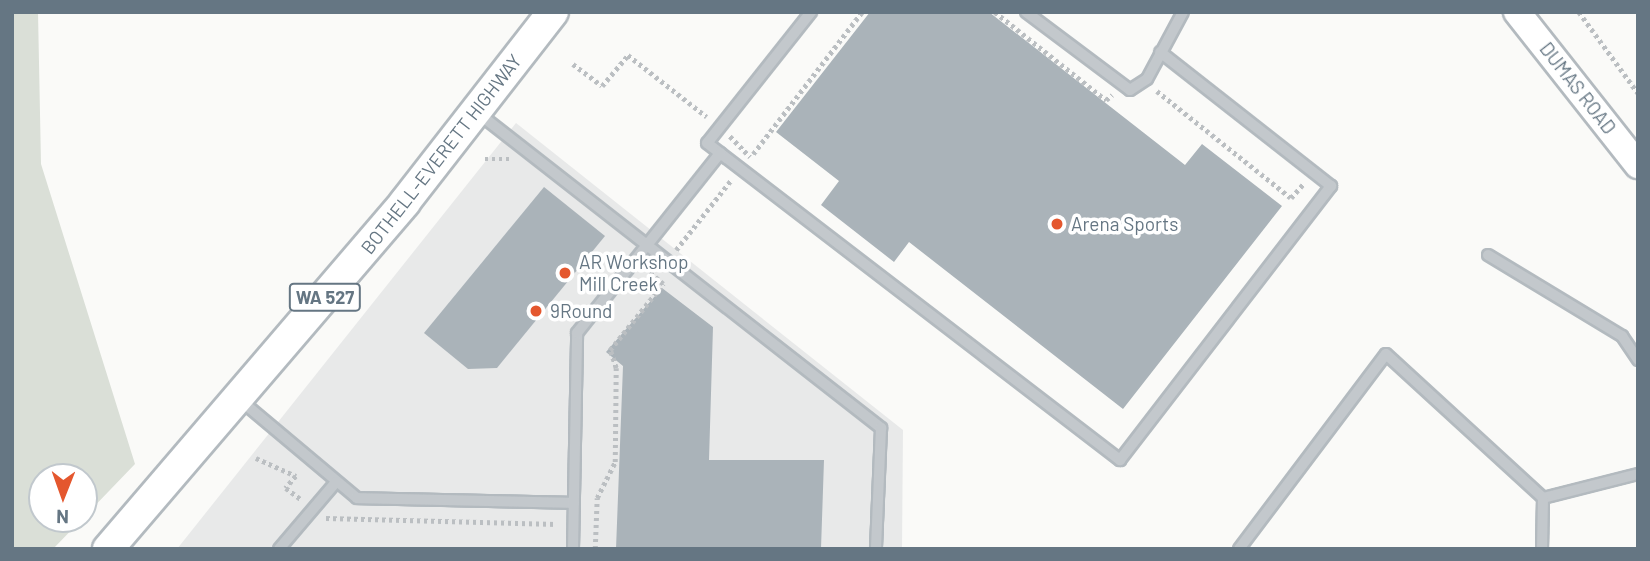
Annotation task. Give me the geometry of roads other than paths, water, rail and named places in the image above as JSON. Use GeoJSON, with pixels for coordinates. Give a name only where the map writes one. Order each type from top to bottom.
{"type":"FeatureCollection","features":[{"type":"Feature","properties":{"kind":"main road","name":"BOTHELL-EVERETT HIGHWAY"},"geometry":{"type":"LineString","coordinates":[[108,549],[239,399],[553,12]]}},
{"type":"Feature","properties":{"kind":"street","name":"DUMAS ROAD"},"geometry":{"type":"LineString","coordinates":[[1517,12],[1638,165]]}},
{"type":"Feature","properties":{"kind":"lane"},"geometry":{"type":"LineString","coordinates":[[811,12],[707,143],[1120,460],[1329,191],[1329,180],[1160,52]]}},
{"type":"Feature","properties":{"kind":"lane"},"geometry":{"type":"LineString","coordinates":[[1026,12],[1130,90],[1147,79],[1183,12]]}},
{"type":"Feature","properties":{"kind":"lane"},"geometry":{"type":"LineString","coordinates":[[475,110],[881,428],[876,549]]}},
{"type":"Feature","properties":{"kind":"lane"},"geometry":{"type":"LineString","coordinates":[[573,549],[577,333],[720,153]]}},
{"type":"Feature","properties":{"kind":"lane"},"geometry":{"type":"LineString","coordinates":[[1488,255],[1622,336],[1638,360]]}},
{"type":"Feature","properties":{"kind":"lane"},"geometry":{"type":"LineString","coordinates":[[1239,549],[1386,354],[1543,498],[1542,549]]}},
{"type":"Feature","properties":{"kind":"lane"},"geometry":{"type":"LineString","coordinates":[[239,399],[358,498],[573,503]]}},
{"type":"Feature","properties":{"kind":"lane"},"geometry":{"type":"LineString","coordinates":[[1543,498],[1638,474]]}},
{"type":"Feature","properties":{"kind":"lane"},"geometry":{"type":"LineString","coordinates":[[278,549],[336,482]]}},
{"type":"Feature","properties":{"kind":"place","name":"Arena Sports"},"geometry":{"type":"Point","coordinates":[1057,224]}},
{"type":"Feature","properties":{"kind":"place","name":"AR Workshop Mill Creek"},"geometry":{"type":"Point","coordinates":[565,273]}},
{"type":"Feature","properties":{"kind":"place","name":"9Round"},"geometry":{"type":"Point","coordinates":[536,311]}}]}
